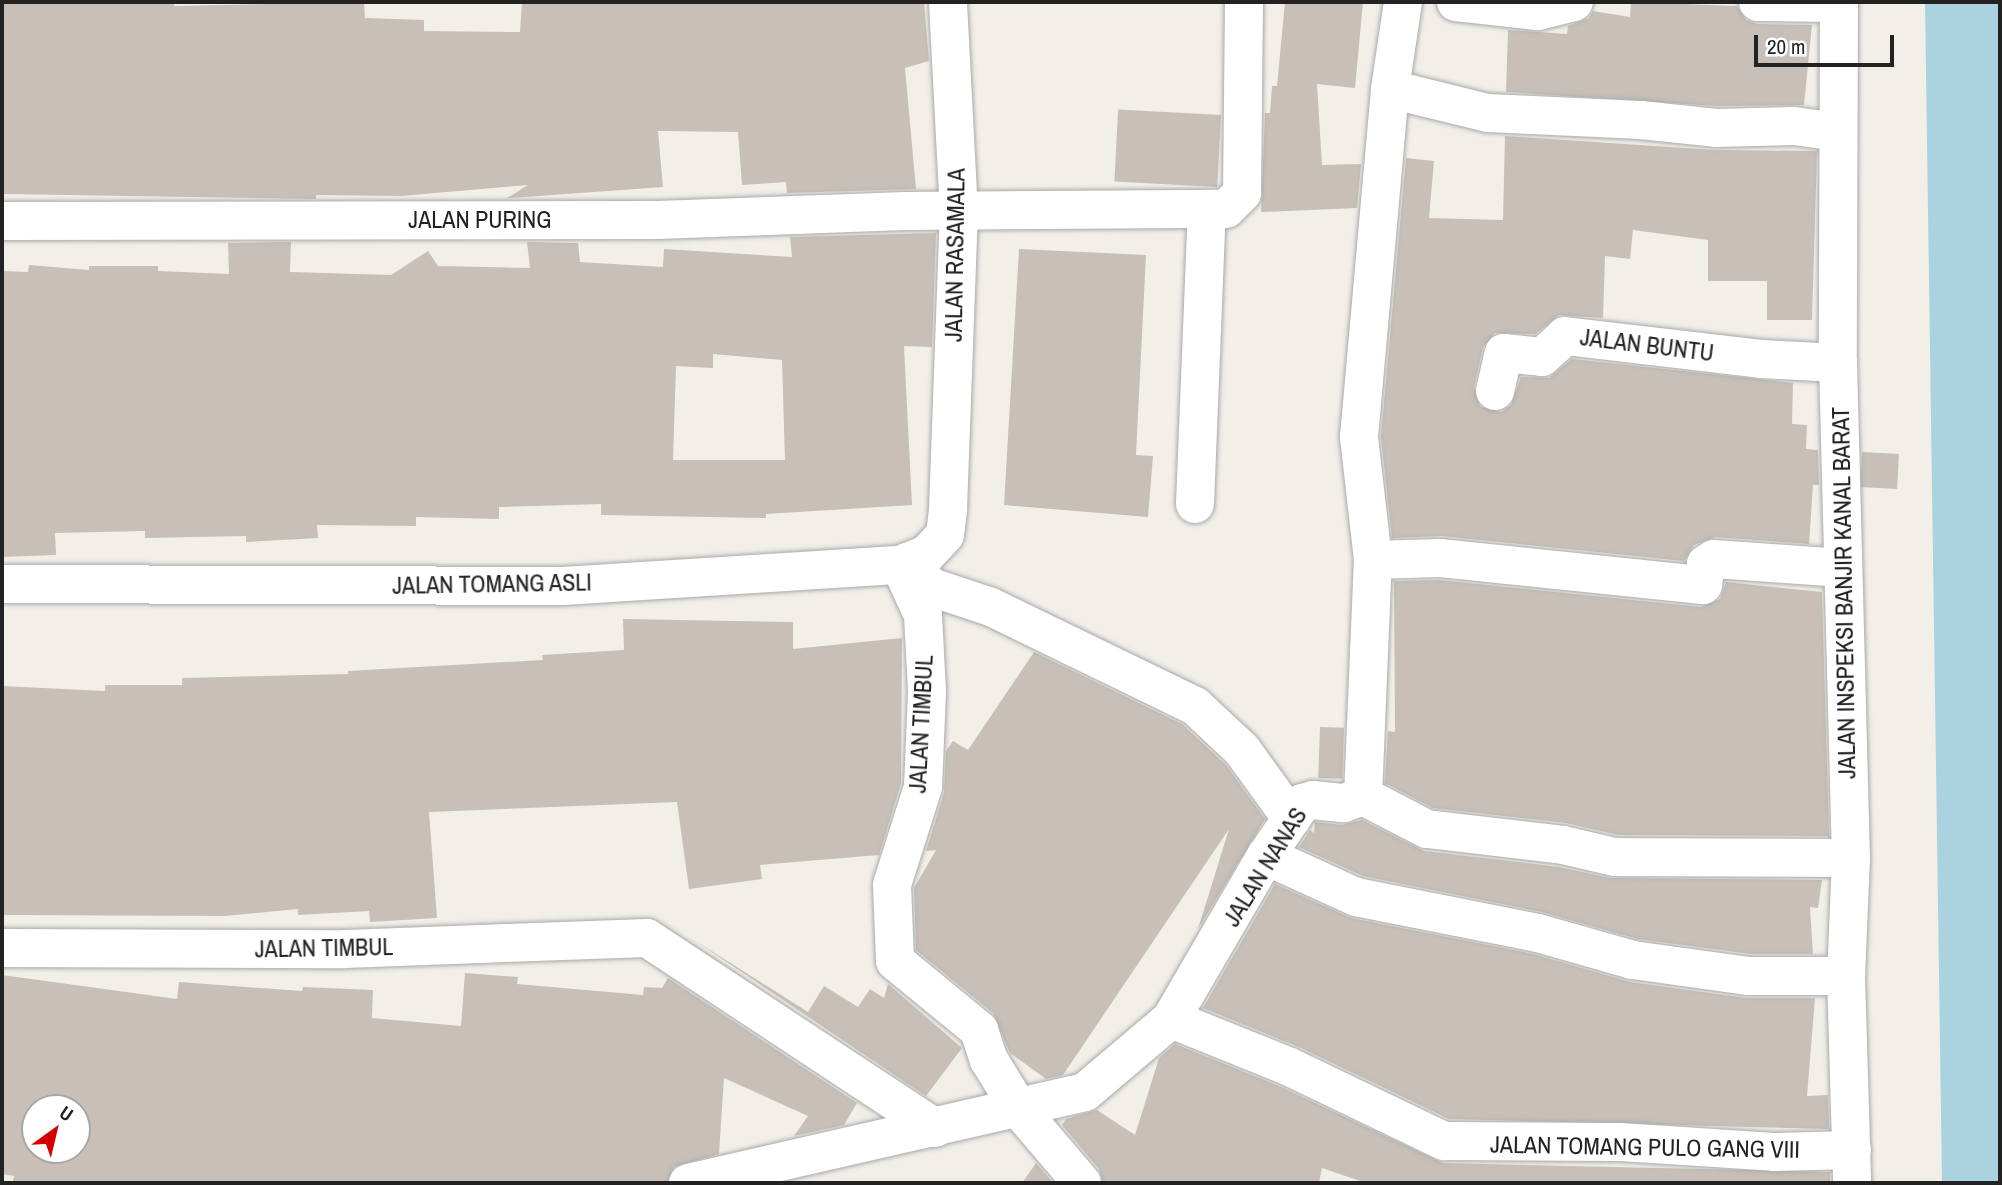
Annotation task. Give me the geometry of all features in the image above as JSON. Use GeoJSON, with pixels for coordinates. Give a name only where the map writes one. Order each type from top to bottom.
{"type":"FeatureCollection","features":[{"type":"Feature","properties":{"kind":"street","name":"JALAN RASAMALA"},"geometry":{"type":"LineString","coordinates":[[948,2],[959,213],[948,509]]}},
{"type":"Feature","properties":{"kind":"street","name":"JALAN PURING"},"geometry":{"type":"LineString","coordinates":[[2,221],[658,220],[1226,209],[1242,193],[1244,2]]}},
{"type":"Feature","properties":{"kind":"street"},"geometry":{"type":"LineString","coordinates":[[1403,2],[1390,89],[1359,437],[1373,560],[1363,796],[1427,829],[1563,845],[1615,857],[1851,859]]}},
{"type":"Feature","properties":{"kind":"street"},"geometry":{"type":"LineString","coordinates":[[1456,2],[1538,11],[1574,2]]}},
{"type":"Feature","properties":{"kind":"street"},"geometry":{"type":"LineString","coordinates":[[1758,2],[1839,2]]}},
{"type":"Feature","properties":{"kind":"street","name":"JALAN INSPEKSI BANJIR KANAL BARAT"},"geometry":{"type":"LineString","coordinates":[[1839,2],[1838,363],[1851,859],[1846,976],[1852,1167]]}},
{"type":"Feature","properties":{"kind":"street"},"geometry":{"type":"LineString","coordinates":[[1390,89],[1488,113],[1641,120],[1716,128],[1794,126],[1837,132]]}},
{"type":"Feature","properties":{"kind":"street"},"geometry":{"type":"LineString","coordinates":[[1195,504],[1207,209]]}},
{"type":"Feature","properties":{"kind":"street","name":"JALAN BUNTU"},"geometry":{"type":"LineString","coordinates":[[1495,391],[1504,353],[1542,357],[1565,336],[1761,359],[1838,363]]}},
{"type":"Feature","properties":{"kind":"street","name":"JALAN TOMANG ASLI"},"geometry":{"type":"LineString","coordinates":[[2,584],[562,586],[904,564],[937,545],[945,535],[948,509]]}},
{"type":"Feature","properties":{"kind":"street"},"geometry":{"type":"LineString","coordinates":[[1373,560],[1440,558],[1703,585],[1706,564],[1714,559],[1843,568]]}},
{"type":"Feature","properties":{"kind":"street"},"geometry":{"type":"LineString","coordinates":[[904,564],[931,587],[991,607],[1195,705],[1242,750],[1292,819]]}},
{"type":"Feature","properties":{"kind":"street","name":"JALAN TIMBUL"},"geometry":{"type":"LineString","coordinates":[[904,564],[923,615],[927,692],[923,787],[892,885],[895,961],[979,1030],[989,1060],[1018,1109],[1083,1183]]}},
{"type":"Feature","properties":{"kind":"street","name":"JALAN NANAS"},"geometry":{"type":"LineString","coordinates":[[688,1183],[881,1136],[935,1128],[1018,1109],[1085,1091],[1171,1019],[1266,856],[1307,800],[1344,803],[1363,796]]}},
{"type":"Feature","properties":{"kind":"street"},"geometry":{"type":"LineString","coordinates":[[1266,856],[1356,897],[1538,933],[1633,960],[1749,976],[1846,976]]}},
{"type":"Feature","properties":{"kind":"street","name":"JALAN TIMBUL"},"geometry":{"type":"LineString","coordinates":[[2,948],[345,949],[647,938],[935,1128]]}},
{"type":"Feature","properties":{"kind":"street","name":"JALAN TOMANG PULO GANG VIII"},"geometry":{"type":"LineString","coordinates":[[1171,1019],[1290,1068],[1444,1141],[1621,1142],[1774,1152],[1852,1167]]}},
{"type":"Feature","properties":{"kind":"water"},"geometry":{"type":"Polygon","coordinates":[[[1925,2],[2000,2],[2000,1183],[1942,1183],[1925,2]]]}},
{"type":"Feature","properties":{"kind":"building"},"geometry":{"type":"Polygon","coordinates":[[[2,2],[174,2],[174,6],[364,2],[365,18],[424,20],[424,31],[520,32],[522,2],[924,2],[929,61],[905,68],[916,189],[787,193],[786,182],[742,185],[738,132],[658,131],[663,187],[511,198],[507,198],[528,185],[401,196],[316,195],[316,199],[2,194],[2,2]]]}},
{"type":"Feature","properties":{"kind":"building"},"geometry":{"type":"Polygon","coordinates":[[[1285,2],[1363,2],[1355,88],[1317,84],[1322,165],[1361,164],[1357,208],[1261,212],[1265,113],[1270,113],[1272,86],[1277,86],[1285,2]]]}},
{"type":"Feature","properties":{"kind":"building"},"geometry":{"type":"Polygon","coordinates":[[[1631,2],[1737,6],[1746,20],[1757,24],[1812,25],[1804,105],[1717,106],[1506,92],[1508,30],[1567,34],[1568,26],[1589,18],[1593,11],[1630,17],[1631,2]]]}},
{"type":"Feature","properties":{"kind":"building"},"geometry":{"type":"Polygon","coordinates":[[[1118,110],[1221,115],[1217,187],[1114,182],[1118,110]]]}},
{"type":"Feature","properties":{"kind":"building"},"geometry":{"type":"Polygon","coordinates":[[[1505,136],[1714,150],[1817,151],[1812,320],[1767,320],[1767,281],[1708,281],[1708,240],[1633,230],[1630,259],[1605,256],[1603,318],[1559,315],[1535,334],[1495,333],[1483,347],[1474,387],[1480,406],[1501,412],[1511,405],[1521,377],[1549,378],[1572,359],[1793,383],[1792,424],[1807,425],[1806,449],[1818,450],[1819,485],[1813,485],[1809,544],[1715,537],[1694,545],[1684,561],[1442,536],[1392,538],[1381,437],[1406,158],[1434,161],[1429,218],[1503,220],[1505,136]]]}},
{"type":"Feature","properties":{"kind":"building"},"geometry":{"type":"Polygon","coordinates":[[[936,233],[932,347],[904,346],[912,505],[766,514],[766,518],[601,515],[601,504],[499,507],[499,519],[416,517],[416,526],[317,525],[318,538],[246,542],[246,536],[145,538],[145,531],[55,533],[56,555],[2,557],[2,271],[28,272],[29,265],[89,270],[89,266],[158,266],[158,271],[229,274],[228,243],[291,242],[290,272],[391,275],[428,251],[438,266],[530,268],[527,242],[578,243],[580,262],[663,267],[664,249],[792,257],[790,237],[936,233]],[[713,354],[713,368],[676,366],[673,460],[785,460],[782,360],[713,354]]]}},
{"type":"Feature","properties":{"kind":"building"},"geometry":{"type":"Polygon","coordinates":[[[1019,249],[1146,255],[1136,455],[1153,456],[1148,517],[1004,505],[1019,249]]]}},
{"type":"Feature","properties":{"kind":"building"},"geometry":{"type":"Polygon","coordinates":[[[1862,452],[1899,454],[1897,489],[1860,487],[1862,452]]]}},
{"type":"Feature","properties":{"kind":"building"},"geometry":{"type":"Polygon","coordinates":[[[1439,580],[1701,607],[1720,599],[1726,582],[1822,592],[1829,836],[1618,835],[1566,823],[1433,808],[1385,783],[1388,731],[1395,732],[1394,581],[1439,580]]]}},
{"type":"Feature","properties":{"kind":"building"},"geometry":{"type":"Polygon","coordinates":[[[623,619],[793,622],[793,649],[902,638],[901,783],[879,855],[760,865],[762,879],[689,889],[677,802],[429,812],[437,918],[370,922],[369,911],[298,915],[298,909],[225,916],[2,915],[2,686],[105,691],[105,685],[182,685],[182,678],[348,674],[348,671],[543,660],[542,655],[624,650],[623,619]]]}},
{"type":"Feature","properties":{"kind":"building"},"geometry":{"type":"Polygon","coordinates":[[[1034,652],[1182,724],[1226,765],[1265,819],[1198,929],[1229,829],[1063,1075],[1046,1079],[1010,1053],[993,1013],[916,950],[914,888],[936,850],[926,851],[944,793],[946,751],[953,741],[968,750],[1034,652]]]}},
{"type":"Feature","properties":{"kind":"building"},"geometry":{"type":"Polygon","coordinates":[[[1320,727],[1344,728],[1342,779],[1318,778],[1320,727]]]}},
{"type":"Feature","properties":{"kind":"building"},"geometry":{"type":"Polygon","coordinates":[[[1362,820],[1424,851],[1559,867],[1610,878],[1822,880],[1818,908],[1810,907],[1813,954],[1751,954],[1638,939],[1542,912],[1363,876],[1299,847],[1310,830],[1314,833],[1315,822],[1342,825],[1362,820]]]}},
{"type":"Feature","properties":{"kind":"building"},"geometry":{"type":"Polygon","coordinates":[[[1275,884],[1351,918],[1533,954],[1630,982],[1746,998],[1815,998],[1807,1096],[1828,1095],[1829,1129],[1449,1119],[1299,1047],[1203,1008],[1275,884]]]}},
{"type":"Feature","properties":{"kind":"building"},"geometry":{"type":"Polygon","coordinates":[[[691,938],[808,1012],[824,986],[858,1007],[870,989],[884,998],[888,984],[962,1048],[926,1096],[691,938]]]}},
{"type":"Feature","properties":{"kind":"building"},"geometry":{"type":"Polygon","coordinates":[[[465,973],[518,977],[517,984],[643,995],[644,987],[662,988],[668,978],[857,1103],[844,1125],[794,1136],[808,1116],[724,1078],[719,1154],[674,1167],[667,1183],[34,1183],[13,1181],[14,1176],[2,1174],[2,975],[177,999],[179,982],[302,991],[303,987],[373,990],[372,1018],[461,1026],[465,973]]]}},
{"type":"Feature","properties":{"kind":"building"},"geometry":{"type":"Polygon","coordinates":[[[1175,1044],[1281,1087],[1443,1163],[1830,1172],[1830,1183],[1366,1183],[1322,1168],[1319,1183],[1103,1183],[1099,1169],[1062,1125],[1066,1119],[1097,1110],[1135,1135],[1159,1058],[1175,1044]]]}},
{"type":"Feature","properties":{"kind":"building"},"geometry":{"type":"Polygon","coordinates":[[[1036,1163],[1053,1183],[1022,1183],[1036,1163]]]}}]}
